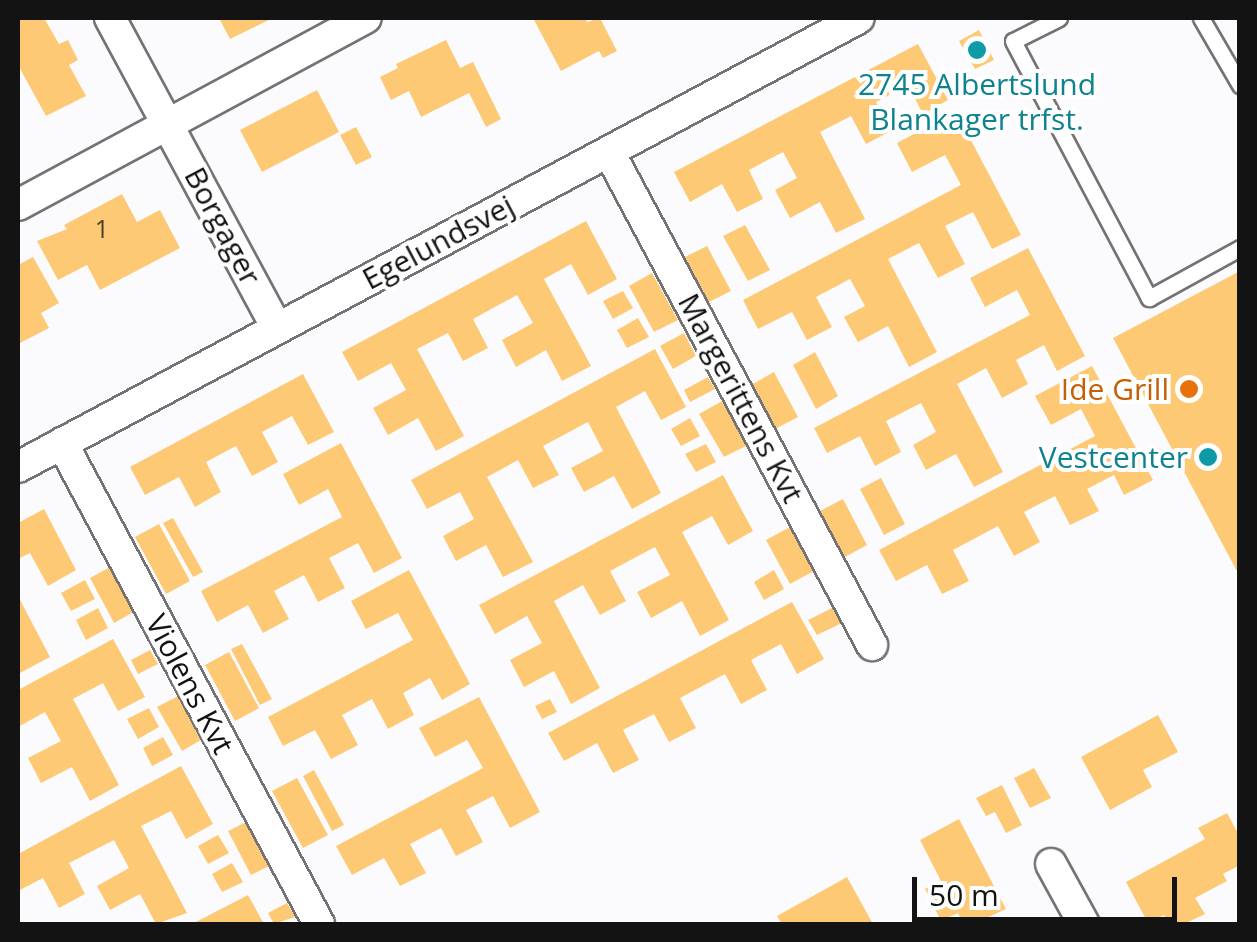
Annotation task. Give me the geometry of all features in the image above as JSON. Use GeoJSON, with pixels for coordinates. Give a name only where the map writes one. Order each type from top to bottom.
{"type":"FeatureCollection","features":[{"type":"Feature","properties":{"kind":"street","name":"Borgager"},"geometry":{"type":"LineString","coordinates":[[110,18],[278,328]]}},
{"type":"Feature","properties":{"kind":"street"},"geometry":{"type":"LineString","coordinates":[[18,206],[366,18]]}},
{"type":"Feature","properties":{"kind":"street","name":"Egelundsvej"},"geometry":{"type":"LineString","coordinates":[[18,467],[860,18]]}},
{"type":"Feature","properties":{"kind":"street","name":"Margerittens Kvt"},"geometry":{"type":"LineString","coordinates":[[609,152],[872,645]]}},
{"type":"Feature","properties":{"kind":"street","name":"Violens Kvt"},"geometry":{"type":"LineString","coordinates":[[62,443],[318,924]]}},
{"type":"Feature","properties":{"kind":"street"},"geometry":{"type":"LineString","coordinates":[[1052,864],[1084,924]]}},
{"type":"Feature","properties":{"kind":"lane"},"geometry":{"type":"LineString","coordinates":[[1059,18],[1014,41],[1149,298],[1240,248]]}},
{"type":"Feature","properties":{"kind":"lane"},"geometry":{"type":"LineString","coordinates":[[1201,18],[1240,85]]}},
{"type":"Feature","properties":{"kind":"building"},"geometry":{"type":"Polygon","coordinates":[[[44,18],[59,44],[68,40],[78,60],[69,65],[86,96],[46,116],[18,65],[18,20],[44,18]]]}},
{"type":"Feature","properties":{"kind":"building"},"geometry":{"type":"Polygon","coordinates":[[[219,18],[273,18],[230,39],[219,18]]]}},
{"type":"Feature","properties":{"kind":"building"},"geometry":{"type":"Polygon","coordinates":[[[533,18],[585,18],[587,22],[600,18],[617,51],[603,58],[599,51],[561,71],[533,18]]]}},
{"type":"Feature","properties":{"kind":"building","name":"2745 Albertslund Blankager trfst."},"geometry":{"type":"Polygon","coordinates":[[[979,30],[994,60],[975,69],[959,41],[979,30]]]}},
{"type":"Feature","properties":{"kind":"building"},"geometry":{"type":"Polygon","coordinates":[[[446,40],[460,68],[473,62],[501,119],[486,127],[469,93],[421,117],[409,91],[391,100],[380,77],[398,68],[396,64],[446,40]]]}},
{"type":"Feature","properties":{"kind":"building"},"geometry":{"type":"Polygon","coordinates":[[[918,44],[948,100],[923,114],[908,85],[876,102],[891,131],[866,144],[851,116],[820,132],[865,219],[836,233],[820,202],[790,218],[775,190],[797,178],[783,152],[749,170],[763,199],[737,212],[722,184],[690,202],[674,172],[918,44]]]}},
{"type":"Feature","properties":{"kind":"building"},"geometry":{"type":"Polygon","coordinates":[[[317,90],[339,132],[262,172],[240,130],[317,90]]]}},
{"type":"Feature","properties":{"kind":"building"},"geometry":{"type":"Polygon","coordinates":[[[956,112],[1021,235],[992,249],[973,212],[945,226],[965,264],[938,278],[919,243],[888,259],[937,352],[909,367],[888,326],[858,342],[844,317],[865,306],[850,279],[816,297],[832,327],[807,340],[792,312],[758,329],[743,300],[961,185],[945,155],[912,172],[897,143],[956,112]]]}},
{"type":"Feature","properties":{"kind":"building"},"geometry":{"type":"Polygon","coordinates":[[[356,127],[372,157],[356,165],[340,135],[356,127]]]}},
{"type":"Feature","properties":{"kind":"building"},"geometry":{"type":"Polygon","coordinates":[[[122,194],[137,222],[160,210],[180,248],[100,290],[87,265],[58,280],[37,241],[67,229],[64,225],[122,194]]]}},
{"type":"Feature","properties":{"kind":"building"},"geometry":{"type":"Polygon","coordinates":[[[586,221],[617,279],[588,295],[571,264],[544,279],[591,366],[562,381],[546,350],[516,367],[502,340],[533,323],[517,295],[473,319],[488,348],[463,361],[448,333],[417,349],[464,436],[436,451],[418,418],[388,435],[373,408],[406,390],[391,363],[358,381],[342,352],[586,221]]]}},
{"type":"Feature","properties":{"kind":"building"},"geometry":{"type":"Polygon","coordinates":[[[745,225],[770,270],[748,281],[723,236],[745,225]]]}},
{"type":"Feature","properties":{"kind":"building"},"geometry":{"type":"Polygon","coordinates":[[[707,246],[731,291],[707,303],[683,258],[707,246]]]}},
{"type":"Feature","properties":{"kind":"building"},"geometry":{"type":"Polygon","coordinates":[[[1028,248],[1085,356],[1057,371],[1044,345],[1016,360],[1028,384],[1002,398],[986,368],[957,384],[1003,472],[974,487],[956,454],[926,470],[913,445],[936,432],[921,403],[886,421],[901,452],[875,466],[860,436],[827,453],[814,428],[1030,315],[1017,290],[985,307],[970,278],[1028,248]]]}},
{"type":"Feature","properties":{"kind":"building"},"geometry":{"type":"Polygon","coordinates":[[[33,257],[59,303],[41,313],[49,328],[18,344],[18,265],[33,257]]]}},
{"type":"Feature","properties":{"kind":"building","name":"Vestcenter"},"geometry":{"type":"Polygon","coordinates":[[[1240,271],[1240,577],[1113,338],[1240,271]]]}},
{"type":"Feature","properties":{"kind":"building"},"geometry":{"type":"Polygon","coordinates":[[[652,273],[678,320],[654,332],[629,286],[652,273]]]}},
{"type":"Feature","properties":{"kind":"building"},"geometry":{"type":"Polygon","coordinates":[[[623,291],[633,308],[613,319],[603,301],[623,291]]]}},
{"type":"Feature","properties":{"kind":"building"},"geometry":{"type":"Polygon","coordinates":[[[638,318],[649,337],[627,348],[617,330],[638,318]]]}},
{"type":"Feature","properties":{"kind":"building"},"geometry":{"type":"Polygon","coordinates":[[[684,333],[696,356],[673,369],[660,346],[684,333]]]}},
{"type":"Feature","properties":{"kind":"building"},"geometry":{"type":"Polygon","coordinates":[[[655,349],[686,407],[661,420],[645,391],[616,407],[661,493],[632,509],[614,476],[584,492],[571,468],[603,451],[588,422],[543,446],[559,475],[533,488],[518,460],[487,477],[533,562],[503,577],[486,545],[456,561],[443,536],[474,519],[460,492],[427,509],[411,480],[655,349]]]}},
{"type":"Feature","properties":{"kind":"building"},"geometry":{"type":"Polygon","coordinates":[[[815,352],[838,396],[816,409],[793,365],[815,352]]]}},
{"type":"Feature","properties":{"kind":"building"},"geometry":{"type":"Polygon","coordinates":[[[1092,366],[1153,480],[1124,495],[1114,475],[1087,489],[1099,511],[1070,525],[1055,496],[1024,512],[1040,542],[1014,556],[998,526],[953,550],[969,581],[942,594],[927,565],[896,581],[879,550],[1095,436],[1081,409],[1051,425],[1035,396],[1092,366]]]}},
{"type":"Feature","properties":{"kind":"building"},"geometry":{"type":"Polygon","coordinates":[[[774,372],[798,417],[775,429],[751,385],[774,372]]]}},
{"type":"Feature","properties":{"kind":"building"},"geometry":{"type":"Polygon","coordinates":[[[303,374],[334,432],[308,445],[292,416],[262,432],[278,462],[252,476],[236,446],[206,462],[221,492],[195,507],[179,477],[145,495],[130,467],[303,374]]]}},
{"type":"Feature","properties":{"kind":"building"},"geometry":{"type":"Polygon","coordinates":[[[708,377],[715,389],[690,402],[684,390],[708,377]]]}},
{"type":"Feature","properties":{"kind":"building"},"geometry":{"type":"Polygon","coordinates":[[[722,401],[748,445],[724,457],[699,414],[722,401]]]}},
{"type":"Feature","properties":{"kind":"building"},"geometry":{"type":"Polygon","coordinates":[[[690,418],[700,436],[681,446],[671,429],[690,418]]]}},
{"type":"Feature","properties":{"kind":"building"},"geometry":{"type":"Polygon","coordinates":[[[341,443],[402,558],[374,573],[358,543],[329,558],[345,588],[318,602],[304,575],[274,591],[289,619],[263,633],[248,605],[217,622],[201,591],[342,517],[328,489],[299,505],[283,474],[341,443]]]}},
{"type":"Feature","properties":{"kind":"building"},"geometry":{"type":"Polygon","coordinates":[[[706,444],[716,462],[696,472],[685,454],[706,444]]]}},
{"type":"Feature","properties":{"kind":"building"},"geometry":{"type":"Polygon","coordinates":[[[723,475],[753,531],[728,545],[712,516],[682,532],[729,620],[700,636],[682,601],[651,618],[637,592],[670,575],[655,547],[610,571],[626,601],[600,615],[583,585],[554,601],[600,688],[571,704],[554,671],[524,687],[510,660],[542,643],[527,616],[495,634],[479,605],[723,475]]]}},
{"type":"Feature","properties":{"kind":"building"},"geometry":{"type":"Polygon","coordinates":[[[881,478],[905,524],[884,535],[860,489],[881,478]]]}},
{"type":"Feature","properties":{"kind":"building"},"geometry":{"type":"Polygon","coordinates":[[[843,499],[867,545],[843,558],[818,512],[843,499]]]}},
{"type":"Feature","properties":{"kind":"building"},"geometry":{"type":"Polygon","coordinates":[[[44,509],[76,570],[48,586],[30,553],[18,559],[18,523],[44,509]]]}},
{"type":"Feature","properties":{"kind":"building"},"geometry":{"type":"Polygon","coordinates":[[[173,518],[203,572],[193,577],[163,523],[173,518]]]}},
{"type":"Feature","properties":{"kind":"building"},"geometry":{"type":"Polygon","coordinates":[[[159,524],[190,581],[166,594],[135,537],[159,524]]]}},
{"type":"Feature","properties":{"kind":"building"},"geometry":{"type":"Polygon","coordinates":[[[790,527],[814,571],[790,584],[766,540],[790,527]]]}},
{"type":"Feature","properties":{"kind":"building"},"geometry":{"type":"Polygon","coordinates":[[[112,566],[137,610],[114,623],[90,578],[112,566]]]}},
{"type":"Feature","properties":{"kind":"building"},"geometry":{"type":"Polygon","coordinates":[[[409,570],[470,684],[442,700],[430,678],[403,693],[414,715],[388,729],[372,699],[342,715],[358,745],[331,759],[315,730],[283,746],[268,717],[413,640],[398,613],[366,629],[351,601],[409,570]]]}},
{"type":"Feature","properties":{"kind":"building"},"geometry":{"type":"Polygon","coordinates":[[[774,570],[784,589],[764,600],[754,582],[774,570]]]}},
{"type":"Feature","properties":{"kind":"building"},"geometry":{"type":"Polygon","coordinates":[[[85,580],[95,599],[71,611],[61,593],[85,580]]]}},
{"type":"Feature","properties":{"kind":"building"},"geometry":{"type":"Polygon","coordinates":[[[18,596],[50,657],[18,674],[18,596]]]}},
{"type":"Feature","properties":{"kind":"building"},"geometry":{"type":"Polygon","coordinates":[[[792,602],[824,659],[797,674],[781,644],[751,660],[767,690],[741,704],[725,674],[680,698],[696,728],[669,742],[654,714],[623,730],[639,760],[613,773],[597,743],[564,761],[548,733],[792,602]]]}},
{"type":"Feature","properties":{"kind":"building"},"geometry":{"type":"Polygon","coordinates":[[[836,606],[844,622],[817,635],[808,620],[836,606]]]}},
{"type":"Feature","properties":{"kind":"building"},"geometry":{"type":"Polygon","coordinates":[[[98,608],[108,628],[86,640],[76,620],[98,608]]]}},
{"type":"Feature","properties":{"kind":"building"},"geometry":{"type":"Polygon","coordinates":[[[113,639],[145,697],[118,711],[103,683],[73,699],[119,785],[90,801],[72,767],[41,783],[28,758],[61,741],[45,712],[18,727],[18,690],[113,639]]]}},
{"type":"Feature","properties":{"kind":"building"},"geometry":{"type":"Polygon","coordinates":[[[242,644],[272,699],[260,705],[231,649],[242,644]]]}},
{"type":"Feature","properties":{"kind":"building"},"geometry":{"type":"Polygon","coordinates":[[[150,650],[158,664],[138,674],[131,660],[150,650]]]}},
{"type":"Feature","properties":{"kind":"building"},"geometry":{"type":"Polygon","coordinates":[[[229,652],[259,708],[235,721],[205,665],[229,652]]]}},
{"type":"Feature","properties":{"kind":"building"},"geometry":{"type":"Polygon","coordinates":[[[182,694],[206,737],[182,751],[157,707],[182,694]]]}},
{"type":"Feature","properties":{"kind":"building"},"geometry":{"type":"Polygon","coordinates":[[[479,697],[540,812],[510,828],[493,796],[466,810],[483,842],[456,856],[441,828],[410,844],[426,873],[400,886],[384,858],[352,875],[336,846],[483,768],[467,740],[435,757],[419,728],[479,697]]]}},
{"type":"Feature","properties":{"kind":"building"},"geometry":{"type":"Polygon","coordinates":[[[550,699],[557,712],[542,719],[535,706],[550,699]]]}},
{"type":"Feature","properties":{"kind":"building"},"geometry":{"type":"Polygon","coordinates":[[[149,708],[159,727],[138,739],[127,719],[149,708]]]}},
{"type":"Feature","properties":{"kind":"building"},"geometry":{"type":"Polygon","coordinates":[[[1158,715],[1178,752],[1143,770],[1152,787],[1110,810],[1081,757],[1158,715]]]}},
{"type":"Feature","properties":{"kind":"building"},"geometry":{"type":"Polygon","coordinates":[[[163,737],[173,755],[152,766],[143,748],[163,737]]]}},
{"type":"Feature","properties":{"kind":"building"},"geometry":{"type":"Polygon","coordinates":[[[181,766],[213,824],[186,839],[171,811],[141,826],[187,913],[156,924],[140,894],[110,910],[97,886],[129,868],[114,840],[69,863],[85,894],[59,908],[43,878],[18,891],[18,854],[181,766]]]}},
{"type":"Feature","properties":{"kind":"building"},"geometry":{"type":"Polygon","coordinates":[[[1034,768],[1051,798],[1030,808],[1014,778],[1034,768]]]}},
{"type":"Feature","properties":{"kind":"building"},"geometry":{"type":"Polygon","coordinates":[[[314,770],[344,825],[332,831],[303,776],[314,770]]]}},
{"type":"Feature","properties":{"kind":"building"},"geometry":{"type":"Polygon","coordinates":[[[297,778],[328,835],[303,848],[272,791],[297,778]]]}},
{"type":"Feature","properties":{"kind":"building"},"geometry":{"type":"Polygon","coordinates":[[[1002,785],[1022,825],[1006,833],[995,812],[986,816],[976,798],[1002,785]]]}},
{"type":"Feature","properties":{"kind":"building"},"geometry":{"type":"Polygon","coordinates":[[[1227,813],[1240,837],[1240,865],[1223,874],[1227,881],[1195,898],[1205,914],[1184,924],[1169,924],[1164,915],[1148,923],[1126,882],[1205,839],[1198,828],[1227,813]]]}},
{"type":"Feature","properties":{"kind":"building"},"geometry":{"type":"Polygon","coordinates":[[[959,819],[1006,909],[973,924],[963,924],[958,913],[941,921],[925,889],[941,881],[920,840],[959,819]]]}},
{"type":"Feature","properties":{"kind":"building"},"geometry":{"type":"Polygon","coordinates":[[[250,820],[273,864],[251,875],[228,831],[250,820]]]}},
{"type":"Feature","properties":{"kind":"building"},"geometry":{"type":"Polygon","coordinates":[[[218,835],[229,853],[208,864],[198,846],[218,835]]]}},
{"type":"Feature","properties":{"kind":"building"},"geometry":{"type":"Polygon","coordinates":[[[232,863],[243,882],[222,892],[212,874],[232,863]]]}},
{"type":"Feature","properties":{"kind":"building"},"geometry":{"type":"Polygon","coordinates":[[[847,877],[873,924],[782,924],[777,916],[847,877]]]}},
{"type":"Feature","properties":{"kind":"building"},"geometry":{"type":"Polygon","coordinates":[[[248,895],[264,924],[192,924],[248,895]]]}},
{"type":"Feature","properties":{"kind":"building"},"geometry":{"type":"Polygon","coordinates":[[[287,903],[295,917],[274,924],[268,913],[287,903]]]}},
{"type":"Feature","properties":{"kind":"place","name":"2745 Albertslund Blankager trfst."},"geometry":{"type":"Point","coordinates":[977,50]}},
{"type":"Feature","properties":{"kind":"place","name":"Ide Grill"},"geometry":{"type":"Point","coordinates":[1189,389]}},
{"type":"Feature","properties":{"kind":"place","name":"Vestcenter"},"geometry":{"type":"Point","coordinates":[1208,457]}}]}
